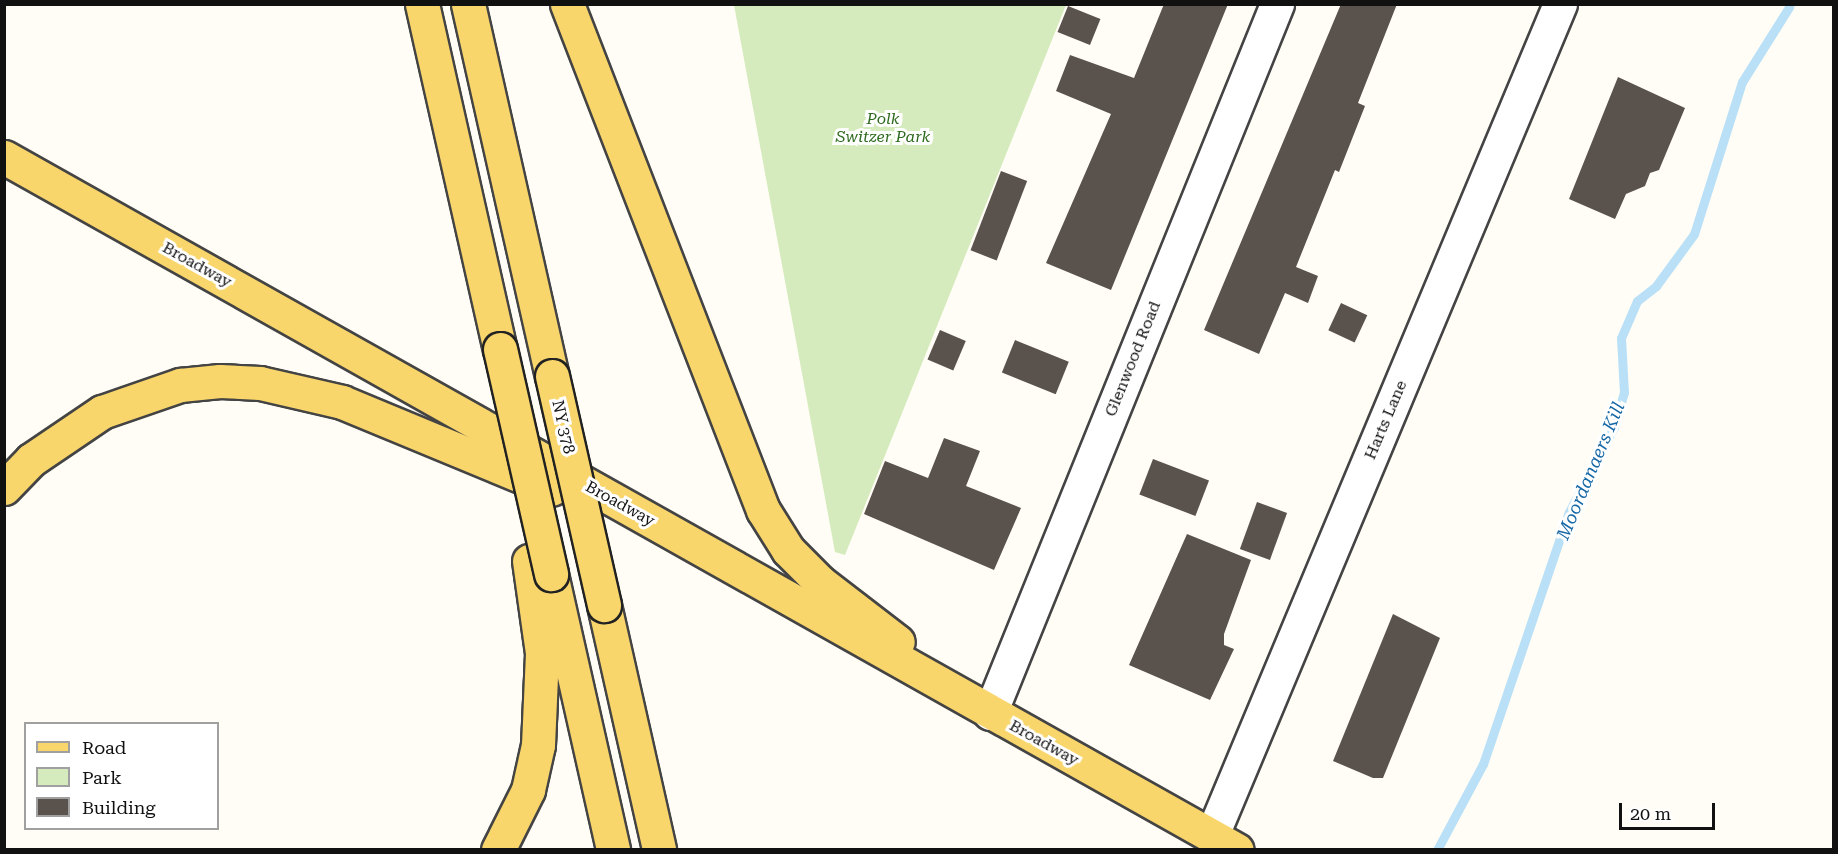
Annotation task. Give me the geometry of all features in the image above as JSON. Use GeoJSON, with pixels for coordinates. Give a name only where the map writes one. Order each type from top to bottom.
{"type":"FeatureCollection","features":[{"type":"Feature","properties":{"kind":"main road"},"geometry":{"type":"LineString","coordinates":[[422,4],[500,349],[540,568],[613,849]]}},
{"type":"Feature","properties":{"kind":"main road","name":"NY 378"},"geometry":{"type":"LineString","coordinates":[[468,4],[660,849]]}},
{"type":"Feature","properties":{"kind":"main road"},"geometry":{"type":"LineString","coordinates":[[567,4],[774,530],[820,582],[990,713]]}},
{"type":"Feature","properties":{"kind":"main road","name":"Broadway"},"geometry":{"type":"LineString","coordinates":[[4,157],[1226,845]]}},
{"type":"Feature","properties":{"kind":"main road"},"geometry":{"type":"LineString","coordinates":[[4,488],[65,434],[132,400],[180,386],[260,383],[342,402],[699,549]]}},
{"type":"Feature","properties":{"kind":"main road"},"geometry":{"type":"LineString","coordinates":[[498,849],[528,790],[538,745],[542,653],[540,568]]}},
{"type":"Feature","properties":{"kind":"street","name":"Glenwood Road"},"geometry":{"type":"LineString","coordinates":[[990,713],[1276,4]]}},
{"type":"Feature","properties":{"kind":"street","name":"Harts Lane"},"geometry":{"type":"LineString","coordinates":[[1226,845],[1560,4]]}},
{"type":"Feature","properties":{"kind":"green space","name":"Polk Switzer Park"},"geometry":{"type":"Polygon","coordinates":[[[734,5],[1066,5],[845,555],[835,552],[734,5]]]}},
{"type":"Feature","properties":{"kind":"building"},"geometry":{"type":"Polygon","coordinates":[[[1164,4],[1228,4],[1111,290],[1046,263],[1111,114],[1056,91],[1070,55],[1134,78],[1164,4]]]}},
{"type":"Feature","properties":{"kind":"building"},"geometry":{"type":"Polygon","coordinates":[[[1341,4],[1397,4],[1358,103],[1365,106],[1339,172],[1335,170],[1296,267],[1318,276],[1308,303],[1285,293],[1259,354],[1204,330],[1341,4]]]}},
{"type":"Feature","properties":{"kind":"building"},"geometry":{"type":"Polygon","coordinates":[[[1068,6],[1100,19],[1090,45],[1058,32],[1068,6]]]}},
{"type":"Feature","properties":{"kind":"building"},"geometry":{"type":"Polygon","coordinates":[[[1618,77],[1685,108],[1659,170],[1650,173],[1645,186],[1626,194],[1615,219],[1569,199],[1618,77]]]}},
{"type":"Feature","properties":{"kind":"building"},"geometry":{"type":"Polygon","coordinates":[[[1001,171],[1027,181],[997,260],[971,250],[1001,171]]]}},
{"type":"Feature","properties":{"kind":"building"},"geometry":{"type":"Polygon","coordinates":[[[1341,303],[1367,315],[1355,342],[1328,330],[1341,303]]]}},
{"type":"Feature","properties":{"kind":"building"},"geometry":{"type":"Polygon","coordinates":[[[940,330],[966,341],[953,370],[927,359],[940,330]]]}},
{"type":"Feature","properties":{"kind":"building"},"geometry":{"type":"Polygon","coordinates":[[[1015,340],[1069,362],[1056,394],[1002,372],[1015,340]]]}},
{"type":"Feature","properties":{"kind":"building"},"geometry":{"type":"Polygon","coordinates":[[[944,438],[980,451],[966,486],[1021,508],[994,570],[864,514],[885,461],[928,478],[944,438]]]}},
{"type":"Feature","properties":{"kind":"building"},"geometry":{"type":"Polygon","coordinates":[[[1153,459],[1209,481],[1195,516],[1139,494],[1153,459]]]}},
{"type":"Feature","properties":{"kind":"building"},"geometry":{"type":"Polygon","coordinates":[[[1257,502],[1287,513],[1270,560],[1240,549],[1257,502]]]}},
{"type":"Feature","properties":{"kind":"building"},"geometry":{"type":"Polygon","coordinates":[[[1187,534],[1251,560],[1224,634],[1224,645],[1234,649],[1210,700],[1129,665],[1187,534]]]}},
{"type":"Feature","properties":{"kind":"building"},"geometry":{"type":"Polygon","coordinates":[[[1393,614],[1440,638],[1383,778],[1373,778],[1333,761],[1393,614]]]}},
{"type":"Feature","properties":{"kind":"waterway","name":"Moordanaers Kill"},"geometry":{"type":"LineString","coordinates":[[1437,850],[1483,764],[1569,512],[1614,427],[1624,393],[1621,338],[1637,301],[1656,286],[1694,234],[1742,82],[1789,7]]}}]}
